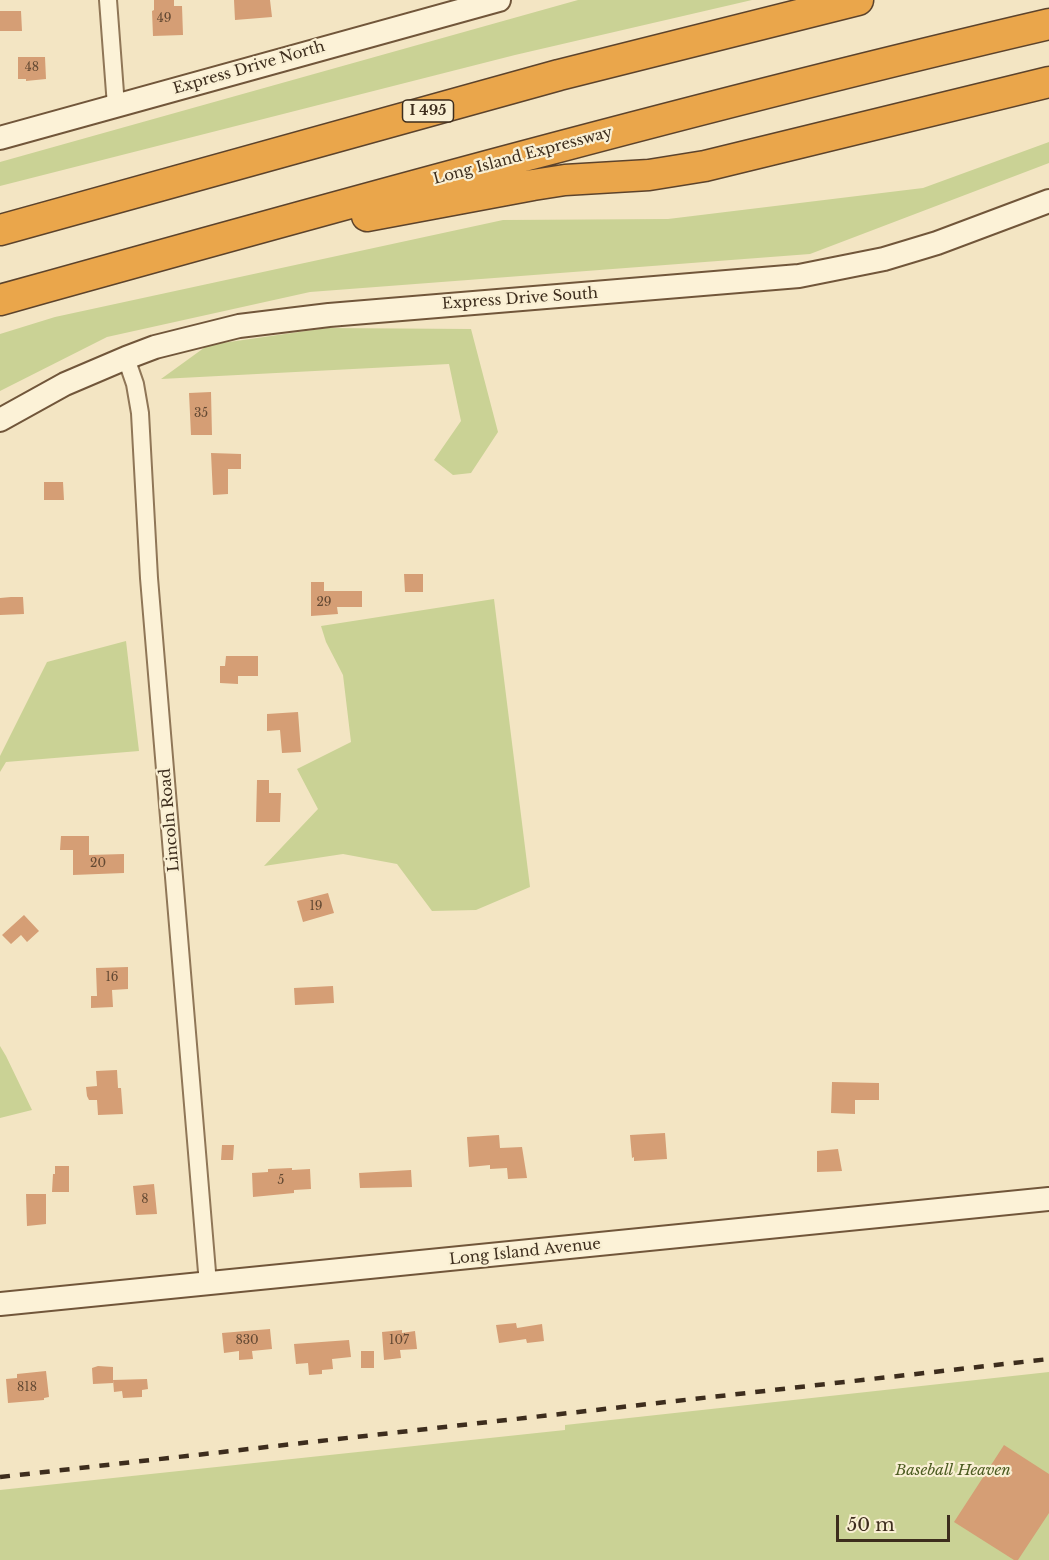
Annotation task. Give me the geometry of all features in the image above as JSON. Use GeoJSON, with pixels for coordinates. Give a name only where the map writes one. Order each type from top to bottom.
{"type":"FeatureCollection","features":[{"type":"Feature","properties":{"kind":"highway","name":"I 495"},"geometry":{"type":"LineString","coordinates":[[0,230],[549,78],[858,0]]}},
{"type":"Feature","properties":{"kind":"highway","name":"Long Island Expressway"},"geometry":{"type":"LineString","coordinates":[[0,300],[567,143],[789,86],[1049,24]]}},
{"type":"Feature","properties":{"kind":"highway"},"geometry":{"type":"LineString","coordinates":[[224,237],[341,222],[554,182],[649,175],[705,166],[1049,82]]}},
{"type":"Feature","properties":{"kind":"main road","name":"Express Drive North"},"geometry":{"type":"LineString","coordinates":[[0,138],[499,0]]}},
{"type":"Feature","properties":{"kind":"main road","name":"Express Drive South"},"geometry":{"type":"LineString","coordinates":[[0,420],[65,384],[126,358],[155,347],[211,332],[299,317],[740,282],[823,272],[884,259],[937,243],[1049,201]]}},
{"type":"Feature","properties":{"kind":"main road","name":"Long Island Avenue"},"geometry":{"type":"LineString","coordinates":[[0,1304],[1049,1199]]}},
{"type":"Feature","properties":{"kind":"street"},"geometry":{"type":"LineString","coordinates":[[108,0],[116,106]]}},
{"type":"Feature","properties":{"kind":"street","name":"Lincoln Road"},"geometry":{"type":"LineString","coordinates":[[126,358],[135,384],[140,413],[150,588],[208,1284]]}},
{"type":"Feature","properties":{"kind":"green space"},"geometry":{"type":"Polygon","coordinates":[[[578,0],[752,0],[515,55],[0,186],[0,162],[578,0]]]}},
{"type":"Feature","properties":{"kind":"green space"},"geometry":{"type":"Polygon","coordinates":[[[1049,142],[1049,163],[810,254],[310,292],[107,337],[0,391],[0,334],[55,317],[503,220],[668,219],[923,188],[1049,142]]]}},
{"type":"Feature","properties":{"kind":"green space"},"geometry":{"type":"Polygon","coordinates":[[[327,328],[471,329],[498,432],[471,473],[453,475],[434,460],[461,421],[449,364],[161,379],[208,345],[327,328]]]}},
{"type":"Feature","properties":{"kind":"green space"},"geometry":{"type":"Polygon","coordinates":[[[494,599],[530,887],[476,910],[432,911],[397,864],[343,854],[264,866],[318,809],[297,769],[351,742],[343,675],[326,642],[321,626],[494,599]]]}},
{"type":"Feature","properties":{"kind":"green space"},"geometry":{"type":"Polygon","coordinates":[[[126,641],[139,751],[6,762],[0,772],[0,756],[47,662],[126,641]]]}},
{"type":"Feature","properties":{"kind":"green space"},"geometry":{"type":"Polygon","coordinates":[[[0,1046],[32,1110],[0,1118],[0,1046]]]}},
{"type":"Feature","properties":{"kind":"green space","name":"Baseball Heaven"},"geometry":{"type":"Polygon","coordinates":[[[1049,1372],[1049,1560],[0,1560],[0,1490],[565,1430],[565,1425],[1049,1372]]]}},
{"type":"Feature","properties":{"kind":"building"},"geometry":{"type":"Polygon","coordinates":[[[154,0],[174,0],[174,6],[182,6],[183,35],[153,36],[154,0]]]}},
{"type":"Feature","properties":{"kind":"building"},"geometry":{"type":"Polygon","coordinates":[[[234,0],[270,0],[272,17],[235,20],[234,0]]]}},
{"type":"Feature","properties":{"kind":"building"},"geometry":{"type":"Polygon","coordinates":[[[0,11],[21,11],[22,31],[0,31],[0,11]]]}},
{"type":"Feature","properties":{"kind":"building"},"geometry":{"type":"Polygon","coordinates":[[[18,57],[45,57],[46,79],[26,81],[26,79],[18,79],[18,57]]]}},
{"type":"Feature","properties":{"kind":"building"},"geometry":{"type":"Polygon","coordinates":[[[211,392],[212,435],[191,435],[189,393],[211,392]]]}},
{"type":"Feature","properties":{"kind":"building"},"geometry":{"type":"Polygon","coordinates":[[[211,453],[241,454],[241,469],[228,469],[228,494],[213,495],[211,453]]]}},
{"type":"Feature","properties":{"kind":"building"},"geometry":{"type":"Polygon","coordinates":[[[44,482],[63,482],[64,500],[44,500],[44,482]]]}},
{"type":"Feature","properties":{"kind":"building"},"geometry":{"type":"Polygon","coordinates":[[[404,574],[423,574],[423,592],[405,592],[404,574]]]}},
{"type":"Feature","properties":{"kind":"building"},"geometry":{"type":"Polygon","coordinates":[[[311,582],[324,582],[324,591],[362,591],[362,607],[337,607],[338,614],[311,616],[311,582]]]}},
{"type":"Feature","properties":{"kind":"building"},"geometry":{"type":"Polygon","coordinates":[[[23,597],[24,614],[0,615],[0,598],[23,597]]]}},
{"type":"Feature","properties":{"kind":"building"},"geometry":{"type":"Polygon","coordinates":[[[226,656],[258,656],[258,676],[238,676],[238,684],[220,683],[220,666],[225,666],[226,656]]]}},
{"type":"Feature","properties":{"kind":"building"},"geometry":{"type":"Polygon","coordinates":[[[298,712],[301,752],[282,753],[280,730],[267,731],[267,714],[298,712]]]}},
{"type":"Feature","properties":{"kind":"building"},"geometry":{"type":"Polygon","coordinates":[[[257,780],[269,780],[269,793],[281,793],[280,822],[256,822],[257,780]]]}},
{"type":"Feature","properties":{"kind":"building"},"geometry":{"type":"Polygon","coordinates":[[[61,836],[89,836],[89,855],[124,854],[124,873],[73,875],[73,850],[60,850],[61,836]]]}},
{"type":"Feature","properties":{"kind":"building"},"geometry":{"type":"Polygon","coordinates":[[[328,893],[334,913],[303,922],[297,901],[328,893]]]}},
{"type":"Feature","properties":{"kind":"building"},"geometry":{"type":"Polygon","coordinates":[[[24,915],[39,931],[27,942],[21,935],[11,944],[2,935],[24,915]]]}},
{"type":"Feature","properties":{"kind":"building"},"geometry":{"type":"Polygon","coordinates":[[[128,967],[128,989],[112,990],[113,1007],[91,1008],[91,996],[97,996],[96,968],[128,967]]]}},
{"type":"Feature","properties":{"kind":"building"},"geometry":{"type":"Polygon","coordinates":[[[333,986],[334,1003],[295,1005],[294,988],[333,986]]]}},
{"type":"Feature","properties":{"kind":"building"},"geometry":{"type":"Polygon","coordinates":[[[117,1070],[123,1114],[98,1115],[97,1100],[89,1100],[86,1087],[97,1086],[96,1071],[117,1070]]]}},
{"type":"Feature","properties":{"kind":"building"},"geometry":{"type":"Polygon","coordinates":[[[832,1082],[879,1083],[879,1100],[855,1100],[855,1114],[831,1113],[832,1082]]]}},
{"type":"Feature","properties":{"kind":"building"},"geometry":{"type":"Polygon","coordinates":[[[665,1133],[667,1159],[634,1161],[630,1135],[665,1133]]]}},
{"type":"Feature","properties":{"kind":"building"},"geometry":{"type":"Polygon","coordinates":[[[499,1135],[500,1148],[522,1147],[527,1178],[508,1179],[507,1168],[490,1169],[490,1165],[469,1167],[467,1137],[499,1135]]]}},
{"type":"Feature","properties":{"kind":"building"},"geometry":{"type":"Polygon","coordinates":[[[222,1145],[234,1145],[233,1160],[221,1160],[222,1145]]]}},
{"type":"Feature","properties":{"kind":"building"},"geometry":{"type":"Polygon","coordinates":[[[838,1149],[842,1171],[817,1172],[817,1151],[838,1149]]]}},
{"type":"Feature","properties":{"kind":"building"},"geometry":{"type":"Polygon","coordinates":[[[55,1166],[69,1166],[69,1192],[52,1192],[55,1166]]]}},
{"type":"Feature","properties":{"kind":"building"},"geometry":{"type":"Polygon","coordinates":[[[292,1168],[292,1170],[310,1169],[311,1189],[253,1197],[252,1173],[268,1172],[268,1169],[292,1168]]]}},
{"type":"Feature","properties":{"kind":"building"},"geometry":{"type":"Polygon","coordinates":[[[411,1170],[412,1187],[360,1188],[359,1173],[411,1170]]]}},
{"type":"Feature","properties":{"kind":"building"},"geometry":{"type":"Polygon","coordinates":[[[154,1184],[157,1214],[136,1215],[133,1186],[154,1184]]]}},
{"type":"Feature","properties":{"kind":"building"},"geometry":{"type":"Polygon","coordinates":[[[26,1194],[46,1194],[46,1224],[27,1226],[26,1194]]]}},
{"type":"Feature","properties":{"kind":"building"},"geometry":{"type":"Polygon","coordinates":[[[516,1323],[517,1328],[542,1324],[544,1341],[527,1343],[526,1339],[499,1343],[496,1325],[516,1323]]]}},
{"type":"Feature","properties":{"kind":"building"},"geometry":{"type":"Polygon","coordinates":[[[270,1329],[272,1349],[252,1351],[253,1359],[239,1360],[239,1351],[224,1353],[222,1333],[270,1329]]]}},
{"type":"Feature","properties":{"kind":"building"},"geometry":{"type":"Polygon","coordinates":[[[402,1330],[402,1333],[415,1331],[417,1349],[400,1350],[401,1358],[384,1360],[382,1332],[402,1330]]]}},
{"type":"Feature","properties":{"kind":"building"},"geometry":{"type":"Polygon","coordinates":[[[349,1340],[351,1357],[332,1359],[333,1369],[322,1370],[322,1374],[309,1375],[308,1363],[296,1364],[294,1344],[349,1340]]]}},
{"type":"Feature","properties":{"kind":"building"},"geometry":{"type":"Polygon","coordinates":[[[361,1351],[374,1351],[374,1368],[361,1368],[361,1351]]]}},
{"type":"Feature","properties":{"kind":"building"},"geometry":{"type":"Polygon","coordinates":[[[113,1367],[113,1383],[93,1384],[92,1368],[113,1367]]]}},
{"type":"Feature","properties":{"kind":"building"},"geometry":{"type":"Polygon","coordinates":[[[46,1371],[49,1397],[44,1400],[8,1403],[6,1379],[17,1378],[17,1374],[46,1371]]]}},
{"type":"Feature","properties":{"kind":"building"},"geometry":{"type":"Polygon","coordinates":[[[147,1379],[148,1389],[142,1390],[142,1397],[123,1398],[122,1391],[114,1392],[113,1380],[147,1379]]]}},
{"type":"Feature","properties":{"kind":"building"},"geometry":{"type":"Polygon","coordinates":[[[1004,1445],[1049,1474],[1049,1513],[1018,1560],[1014,1560],[954,1522],[1004,1445]]]}},
{"type":"Feature","properties":{"kind":"railway"},"geometry":{"type":"LineString","coordinates":[[0,1477],[1049,1359]]}}]}
